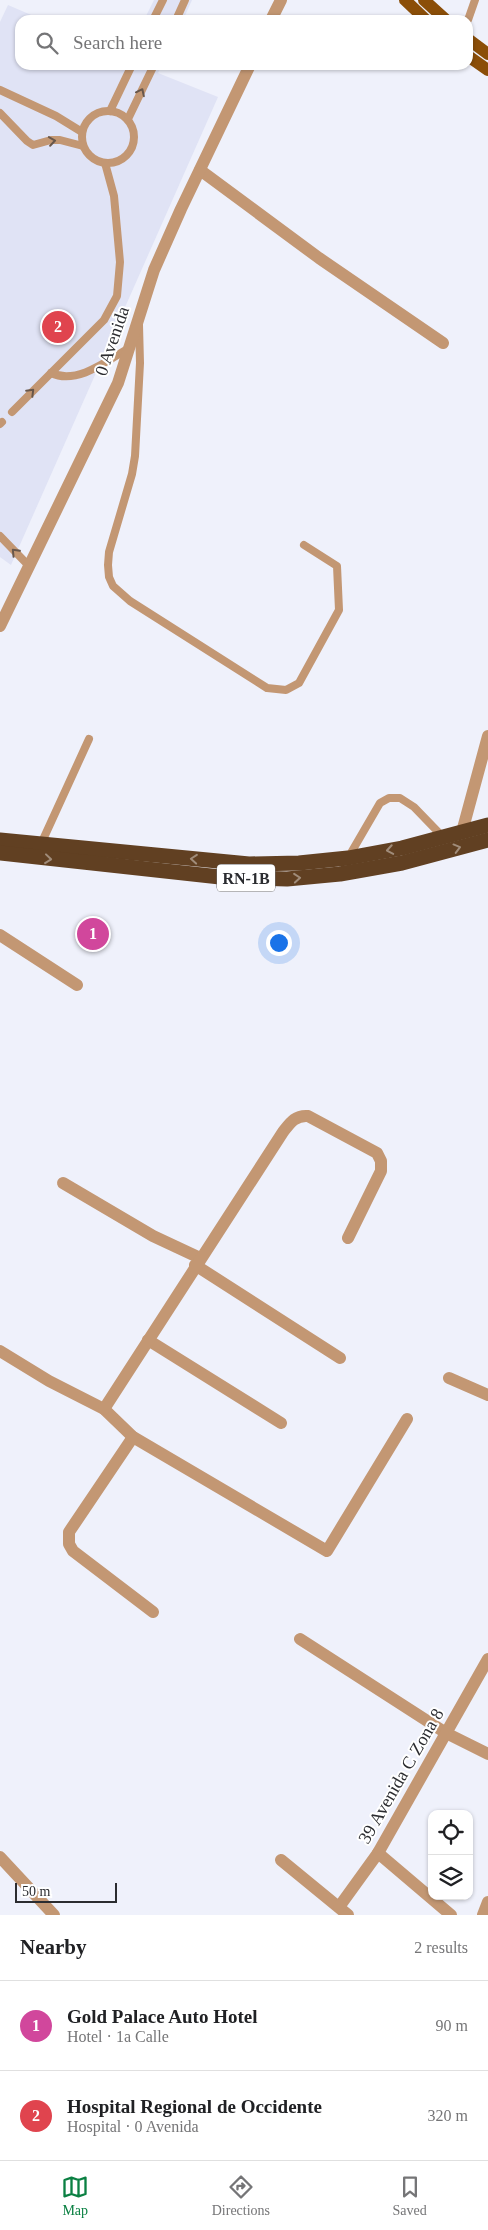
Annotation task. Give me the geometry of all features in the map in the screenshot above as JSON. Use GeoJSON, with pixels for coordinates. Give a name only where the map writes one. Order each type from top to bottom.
{"type":"FeatureCollection","features":[{"type":"Feature","properties":{"kind":"highway","name":"RN-1B"},"geometry":{"type":"LineString","coordinates":[[0,840],[249,864],[299,863],[348,858],[402,848],[488,825]]}},
{"type":"Feature","properties":{"kind":"highway","name":"RN-1B"},"geometry":{"type":"LineString","coordinates":[[0,854],[220,877],[287,879],[340,874],[402,863],[488,840]]}},
{"type":"Feature","properties":{"kind":"main road"},"geometry":{"type":"LineString","coordinates":[[405,0],[421,15]]}},
{"type":"Feature","properties":{"kind":"main road"},"geometry":{"type":"LineString","coordinates":[[424,0],[440,15]]}},
{"type":"Feature","properties":{"kind":"main road"},"geometry":{"type":"LineString","coordinates":[[473,43],[488,54]]}},
{"type":"Feature","properties":{"kind":"main road"},"geometry":{"type":"LineString","coordinates":[[473,60],[488,70]]}},
{"type":"Feature","properties":{"kind":"street"},"geometry":{"type":"LineString","coordinates":[[273,15],[280,0]]}},
{"type":"Feature","properties":{"kind":"street","name":"0 Avenida"},"geometry":{"type":"LineString","coordinates":[[0,626],[118,383],[154,270],[248,70]]}},
{"type":"Feature","properties":{"kind":"street"},"geometry":{"type":"LineString","coordinates":[[200,170],[319,258],[443,343]]}},
{"type":"Feature","properties":{"kind":"street"},"geometry":{"type":"LineString","coordinates":[[462,832],[488,736]]}},
{"type":"Feature","properties":{"kind":"street"},"geometry":{"type":"LineString","coordinates":[[0,935],[77,985]]}},
{"type":"Feature","properties":{"kind":"street"},"geometry":{"type":"LineString","coordinates":[[104,1409],[283,1132],[292,1120],[301,1115],[308,1116],[377,1153],[382,1161],[381,1171],[348,1238]]}},
{"type":"Feature","properties":{"kind":"street"},"geometry":{"type":"LineString","coordinates":[[62,1183],[198,1262],[340,1358]]}},
{"type":"Feature","properties":{"kind":"street"},"geometry":{"type":"LineString","coordinates":[[148,1340],[281,1423]]}},
{"type":"Feature","properties":{"kind":"street"},"geometry":{"type":"LineString","coordinates":[[0,1351],[49,1381],[104,1409],[134,1437],[327,1551],[407,1419]]}},
{"type":"Feature","properties":{"kind":"street"},"geometry":{"type":"LineString","coordinates":[[449,1378],[488,1396]]}},
{"type":"Feature","properties":{"kind":"street"},"geometry":{"type":"LineString","coordinates":[[134,1437],[69,1532],[69,1544],[73,1552],[153,1612]]}},
{"type":"Feature","properties":{"kind":"street"},"geometry":{"type":"LineString","coordinates":[[300,1639],[446,1733],[488,1754]]}},
{"type":"Feature","properties":{"kind":"street","name":"39 Avenida C Zona 8"},"geometry":{"type":"LineString","coordinates":[[343,1911],[488,1659]]}},
{"type":"Feature","properties":{"kind":"street"},"geometry":{"type":"LineString","coordinates":[[378,1853],[451,1915]]}},
{"type":"Feature","properties":{"kind":"street"},"geometry":{"type":"LineString","coordinates":[[0,1858],[54,1915]]}},
{"type":"Feature","properties":{"kind":"street"},"geometry":{"type":"LineString","coordinates":[[281,1860],[343,1911]]}},
{"type":"Feature","properties":{"kind":"street"},"geometry":{"type":"LineString","coordinates":[[484,1915],[488,1902]]}},
{"type":"Feature","properties":{"kind":"lane"},"geometry":{"type":"LineString","coordinates":[[156,15],[163,0]]}},
{"type":"Feature","properties":{"kind":"lane"},"geometry":{"type":"LineString","coordinates":[[178,15],[185,0]]}},
{"type":"Feature","properties":{"kind":"lane"},"geometry":{"type":"LineString","coordinates":[[470,15],[475,0]]}},
{"type":"Feature","properties":{"kind":"lane"},"geometry":{"type":"LineString","coordinates":[[110,111],[130,70]]}},
{"type":"Feature","properties":{"kind":"lane"},"geometry":{"type":"LineString","coordinates":[[128,119],[152,70]]}},
{"type":"Feature","properties":{"kind":"lane"},"geometry":{"type":"LineString","coordinates":[[0,90],[62,119],[82,132]]}},
{"type":"Feature","properties":{"kind":"lane"},"geometry":{"type":"LineString","coordinates":[[110,111],[128,119],[133,127],[134,145],[130,153],[123,159],[106,163],[92,158],[84,146],[82,132],[89,119],[102,112],[110,111]]}},
{"type":"Feature","properties":{"kind":"lane"},"geometry":{"type":"LineString","coordinates":[[0,113],[33,145],[51,140],[60,140],[84,146]]}},
{"type":"Feature","properties":{"kind":"lane"},"geometry":{"type":"LineString","coordinates":[[12,412],[104,320],[113,308],[117,296],[120,262],[114,196],[106,163]]}},
{"type":"Feature","properties":{"kind":"lane"},"geometry":{"type":"LineString","coordinates":[[139,319],[140,363],[135,456],[126,497],[109,552],[109,578],[113,586],[130,601],[267,688],[286,690],[299,683],[339,610],[337,566],[304,545]]}},
{"type":"Feature","properties":{"kind":"lane"},"geometry":{"type":"LineString","coordinates":[[51,373],[62,376],[88,371],[130,348]]}},
{"type":"Feature","properties":{"kind":"lane"},"geometry":{"type":"LineString","coordinates":[[0,536],[30,567]]}},
{"type":"Feature","properties":{"kind":"lane"},"geometry":{"type":"LineString","coordinates":[[41,844],[89,739]]}},
{"type":"Feature","properties":{"kind":"lane"},"geometry":{"type":"LineString","coordinates":[[348,858],[380,803],[390,798],[400,798],[414,807],[442,837]]}},
{"type":"Feature","properties":{"kind":"shaded area"},"geometry":{"type":"Polygon","coordinates":[[[154,0],[192,0],[185,15],[146,15],[154,0]]]}},
{"type":"Feature","properties":{"kind":"shaded area"},"geometry":{"type":"Polygon","coordinates":[[[8,5],[31,15],[15,15],[15,70],[160,70],[158,73],[218,97],[11,565],[0,557],[0,22],[8,5]]]}},
{"type":"Feature","properties":{"kind":"place","name":"Hospital Regional de Occidente"},"geometry":{"type":"Point","coordinates":[58,327]}},
{"type":"Feature","properties":{"kind":"place","name":"Gold Palace Auto Hotel"},"geometry":{"type":"Point","coordinates":[93,934]}}]}
